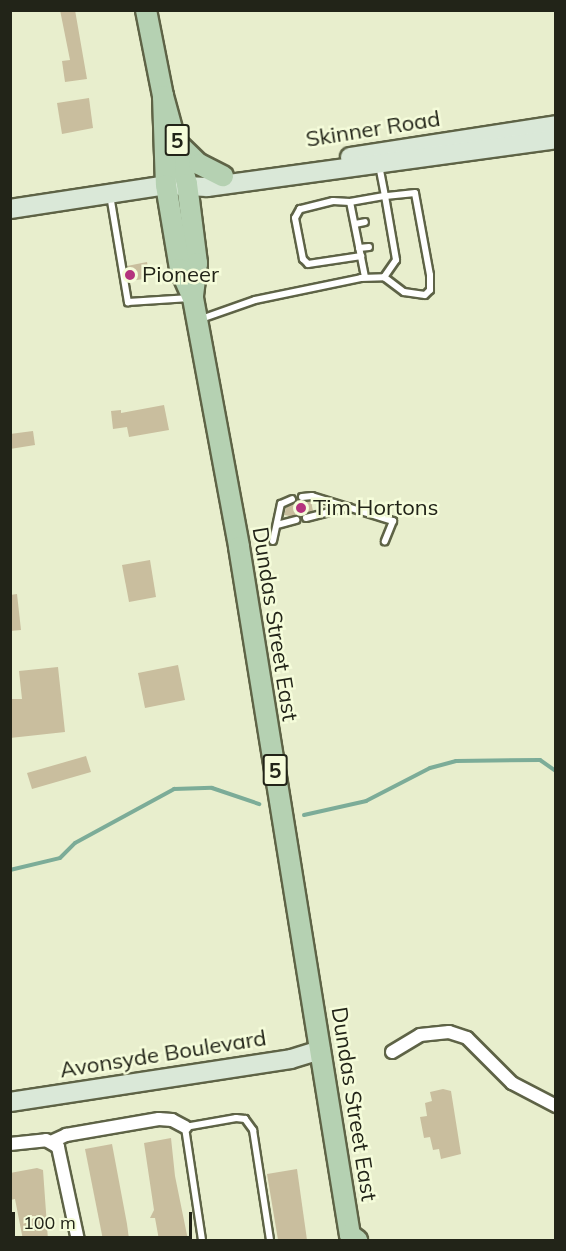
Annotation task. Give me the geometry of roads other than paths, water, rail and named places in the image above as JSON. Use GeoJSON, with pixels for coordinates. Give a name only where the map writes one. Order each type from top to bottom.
{"type":"FeatureCollection","features":[{"type":"Feature","properties":{"kind":"main road","name":"Dundas Street East"},"geometry":{"type":"LineString","coordinates":[[146,10],[163,96],[193,185],[197,263],[193,298]]}},
{"type":"Feature","properties":{"kind":"main road","name":"Dundas Street East"},"geometry":{"type":"LineString","coordinates":[[163,96],[166,185],[180,269],[193,298],[241,559],[350,1235],[357,1240]]}},
{"type":"Feature","properties":{"kind":"main road"},"geometry":{"type":"LineString","coordinates":[[178,144],[199,164],[223,176]]}},
{"type":"Feature","properties":{"kind":"street","name":"Skinner Road"},"geometry":{"type":"LineString","coordinates":[[193,185],[223,176],[555,125]]}},
{"type":"Feature","properties":{"kind":"street","name":"Skinner Road"},"geometry":{"type":"LineString","coordinates":[[193,185],[379,165],[555,139]]}},
{"type":"Feature","properties":{"kind":"street"},"geometry":{"type":"LineString","coordinates":[[10,209],[166,185],[193,185]]}},
{"type":"Feature","properties":{"kind":"street"},"geometry":{"type":"LineString","coordinates":[[392,1052],[420,1035],[458,1035],[467,1038],[512,1083],[555,1106]]}},
{"type":"Feature","properties":{"kind":"street","name":"Avonsyde Boulevard"},"geometry":{"type":"LineString","coordinates":[[10,1102],[291,1059],[321,1050]]}},
{"type":"Feature","properties":{"kind":"street"},"geometry":{"type":"LineString","coordinates":[[10,1144],[51,1142],[66,1135],[159,1119],[172,1120],[185,1127]]}},
{"type":"Feature","properties":{"kind":"street"},"geometry":{"type":"LineString","coordinates":[[51,1142],[63,1156],[78,1240]]}},
{"type":"Feature","properties":{"kind":"lane"},"geometry":{"type":"LineString","coordinates":[[379,165],[390,244],[396,260],[384,277]]}},
{"type":"Feature","properties":{"kind":"lane"},"geometry":{"type":"LineString","coordinates":[[197,320],[255,300],[365,277],[384,277],[416,297],[430,290],[415,193],[350,202],[333,201],[300,209],[295,218],[303,260],[308,264],[361,256]]}},
{"type":"Feature","properties":{"kind":"lane"},"geometry":{"type":"LineString","coordinates":[[110,195],[128,302],[193,298]]}},
{"type":"Feature","properties":{"kind":"lane"},"geometry":{"type":"LineString","coordinates":[[350,202],[365,277]]}},
{"type":"Feature","properties":{"kind":"lane"},"geometry":{"type":"LineString","coordinates":[[355,224],[365,222]]}},
{"type":"Feature","properties":{"kind":"lane"},"geometry":{"type":"LineString","coordinates":[[359,248],[369,247]]}},
{"type":"Feature","properties":{"kind":"lane"},"geometry":{"type":"LineString","coordinates":[[302,497],[312,496],[393,521],[385,542]]}},
{"type":"Feature","properties":{"kind":"lane"},"geometry":{"type":"LineString","coordinates":[[273,541],[281,504],[292,499]]}},
{"type":"Feature","properties":{"kind":"lane"},"geometry":{"type":"LineString","coordinates":[[306,518],[350,507]]}},
{"type":"Feature","properties":{"kind":"lane"},"geometry":{"type":"LineString","coordinates":[[277,525],[296,520]]}},
{"type":"Feature","properties":{"kind":"lane"},"geometry":{"type":"LineString","coordinates":[[202,1240],[185,1127],[236,1118],[249,1124],[270,1240]]}},
{"type":"Feature","properties":{"kind":"waterway"},"geometry":{"type":"LineString","coordinates":[[304,815],[366,801],[430,768],[456,761],[540,760],[556,771]]}},
{"type":"Feature","properties":{"kind":"waterway"},"geometry":{"type":"LineString","coordinates":[[10,870],[60,858],[75,843],[174,789],[212,788],[259,804]]}},
{"type":"Feature","properties":{"kind":"place","name":"Pioneer"},"geometry":{"type":"Point","coordinates":[130,275]}},
{"type":"Feature","properties":{"kind":"place","name":"Tim Hortons"},"geometry":{"type":"Point","coordinates":[301,508]}}]}
